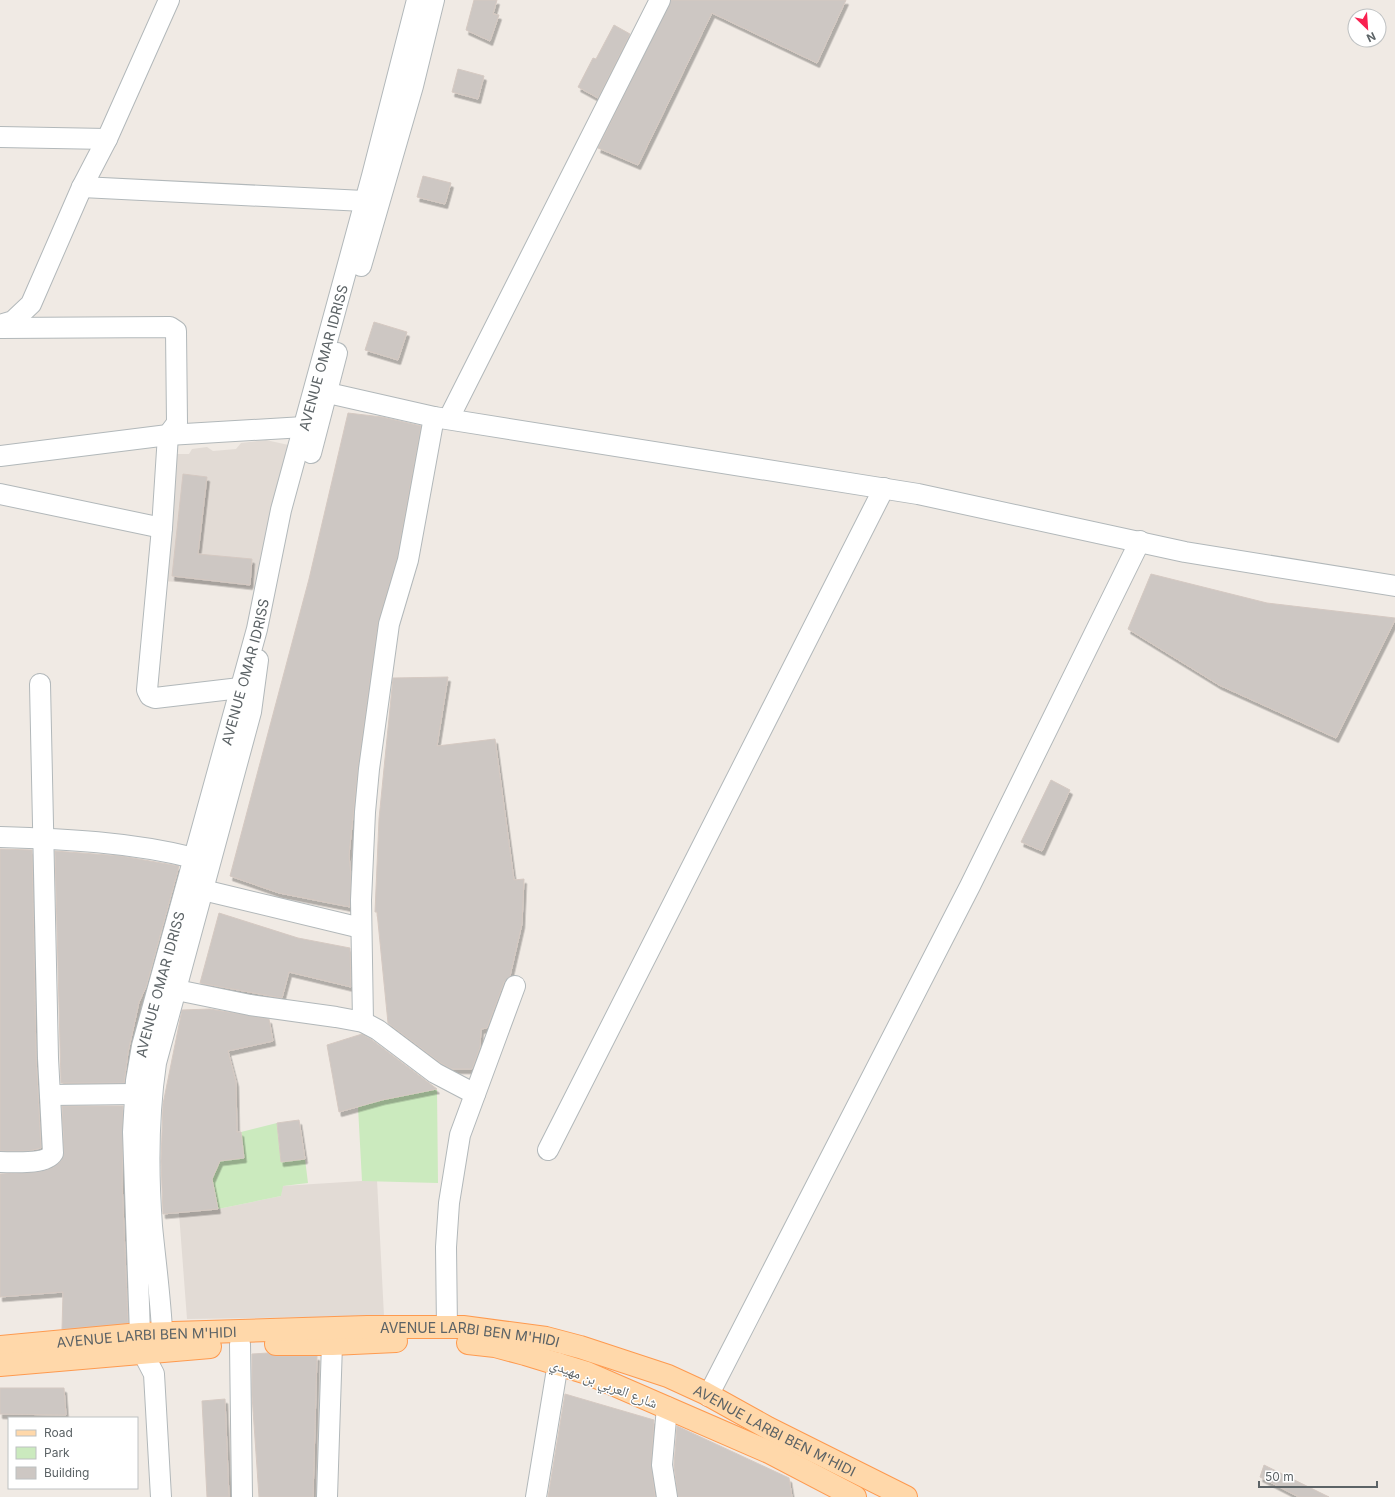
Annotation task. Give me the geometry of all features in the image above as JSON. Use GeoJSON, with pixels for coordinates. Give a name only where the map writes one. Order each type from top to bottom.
{"type":"FeatureCollection","features":[{"type":"Feature","properties":{"kind":"main road","name":"AVENUE LARBI BEN M'HIDI"},"geometry":{"type":"LineString","coordinates":[[163,1342],[361,1327],[463,1327],[546,1338],[580,1347],[668,1376],[906,1497]]}},
{"type":"Feature","properties":{"kind":"main road","name":"شارع العربي بن مهيدي"},"geometry":{"type":"LineString","coordinates":[[0,1365],[141,1343],[163,1342],[332,1344],[442,1341],[495,1346],[558,1363],[587,1373],[771,1453],[855,1497]]}},
{"type":"Feature","properties":{"kind":"main road","name":"AVENUE LARBI BEN M'HIDI"},"geometry":{"type":"LineString","coordinates":[[0,1347],[141,1343]]}},
{"type":"Feature","properties":{"kind":"street"},"geometry":{"type":"LineString","coordinates":[[0,325],[13,321],[31,304],[82,187],[106,139],[169,0]]}},
{"type":"Feature","properties":{"kind":"street","name":"AVENUE OMAR IDRISS"},"geometry":{"type":"LineString","coordinates":[[141,1343],[132,1162],[135,1094],[142,1046],[167,988],[194,858],[257,629],[281,510],[304,426],[321,391],[364,201],[417,0]]}},
{"type":"Feature","properties":{"kind":"street"},"geometry":{"type":"LineString","coordinates":[[161,1497],[154,1374],[163,1342],[152,1225],[149,1129],[156,1063],[167,988],[203,890],[251,712],[265,607],[280,564],[321,391],[358,278],[427,35],[434,0]]}},
{"type":"Feature","properties":{"kind":"street"},"geometry":{"type":"LineString","coordinates":[[362,1022],[361,928],[365,812],[378,693],[389,624],[408,560],[442,417],[660,0]]}},
{"type":"Feature","properties":{"kind":"street"},"geometry":{"type":"LineString","coordinates":[[0,137],[106,139]]}},
{"type":"Feature","properties":{"kind":"street"},"geometry":{"type":"LineString","coordinates":[[82,187],[364,201]]}},
{"type":"Feature","properties":{"kind":"street"},"geometry":{"type":"LineString","coordinates":[[0,328],[173,328],[177,335],[177,423],[168,435],[148,694],[155,698],[240,688]]}},
{"type":"Feature","properties":{"kind":"street"},"geometry":{"type":"LineString","coordinates":[[321,391],[442,417],[884,488],[1140,541],[1185,552],[1395,586]]}},
{"type":"Feature","properties":{"kind":"street"},"geometry":{"type":"LineString","coordinates":[[0,456],[168,435],[304,426]]}},
{"type":"Feature","properties":{"kind":"street"},"geometry":{"type":"LineString","coordinates":[[548,1150],[884,488]]}},
{"type":"Feature","properties":{"kind":"street"},"geometry":{"type":"LineString","coordinates":[[0,494],[162,528]]}},
{"type":"Feature","properties":{"kind":"street"},"geometry":{"type":"LineString","coordinates":[[708,1396],[970,886],[1140,541]]}},
{"type":"Feature","properties":{"kind":"street"},"geometry":{"type":"LineString","coordinates":[[0,1162],[42,1161],[52,1153],[40,684]]}},
{"type":"Feature","properties":{"kind":"street"},"geometry":{"type":"LineString","coordinates":[[0,837],[44,838],[110,843],[194,858]]}},
{"type":"Feature","properties":{"kind":"street"},"geometry":{"type":"LineString","coordinates":[[203,890],[361,928]]}},
{"type":"Feature","properties":{"kind":"street"},"geometry":{"type":"LineString","coordinates":[[447,1328],[446,1247],[449,1203],[460,1135],[515,986]]}},
{"type":"Feature","properties":{"kind":"street"},"geometry":{"type":"LineString","coordinates":[[167,988],[250,1006],[336,1017],[362,1022],[378,1030],[435,1073],[475,1094]]}},
{"type":"Feature","properties":{"kind":"street"},"geometry":{"type":"LineString","coordinates":[[50,1095],[135,1094]]}},
{"type":"Feature","properties":{"kind":"street"},"geometry":{"type":"LineString","coordinates":[[141,1343],[154,1374]]}},
{"type":"Feature","properties":{"kind":"street"},"geometry":{"type":"LineString","coordinates":[[240,1344],[242,1497]]}},
{"type":"Feature","properties":{"kind":"street"},"geometry":{"type":"LineString","coordinates":[[327,1497],[332,1344]]}},
{"type":"Feature","properties":{"kind":"street"},"geometry":{"type":"LineString","coordinates":[[536,1497],[558,1363]]}},
{"type":"Feature","properties":{"kind":"street"},"geometry":{"type":"LineString","coordinates":[[666,1407],[662,1439],[662,1465],[667,1497]]}},
{"type":"Feature","properties":{"kind":"shaded area"},"geometry":{"type":"Polygon","coordinates":[[[266,440],[293,446],[257,588],[163,581],[174,454],[189,454],[192,449],[207,447],[213,451],[236,449],[241,443],[266,440]]]}},
{"type":"Feature","properties":{"kind":"shaded area"},"geometry":{"type":"Polygon","coordinates":[[[377,1180],[384,1316],[187,1319],[179,1213],[218,1209],[281,1196],[282,1186],[377,1180]]]}},
{"type":"Feature","properties":{"kind":"green space"},"geometry":{"type":"Polygon","coordinates":[[[437,1089],[438,1183],[362,1181],[358,1107],[382,1100],[437,1089]]]}},
{"type":"Feature","properties":{"kind":"green space"},"geometry":{"type":"Polygon","coordinates":[[[277,1123],[281,1162],[305,1159],[308,1183],[283,1186],[281,1196],[218,1209],[212,1179],[220,1161],[244,1158],[241,1132],[277,1123]]]}},
{"type":"Feature","properties":{"kind":"building"},"geometry":{"type":"Polygon","coordinates":[[[474,0],[497,0],[493,14],[499,15],[490,41],[466,30],[474,0]]]}},
{"type":"Feature","properties":{"kind":"building"},"geometry":{"type":"Polygon","coordinates":[[[671,0],[846,0],[817,63],[712,13],[638,165],[598,148],[671,0]]]}},
{"type":"Feature","properties":{"kind":"building"},"geometry":{"type":"Polygon","coordinates":[[[614,25],[630,34],[598,98],[578,87],[593,58],[596,59],[614,25]]]}},
{"type":"Feature","properties":{"kind":"building"},"geometry":{"type":"Polygon","coordinates":[[[458,69],[484,76],[478,99],[452,92],[458,69]]]}},
{"type":"Feature","properties":{"kind":"building"},"geometry":{"type":"Polygon","coordinates":[[[423,176],[451,183],[445,204],[417,197],[423,176]]]}},
{"type":"Feature","properties":{"kind":"building"},"geometry":{"type":"Polygon","coordinates":[[[374,322],[407,332],[398,360],[365,350],[374,322]]]}},
{"type":"Feature","properties":{"kind":"building"},"geometry":{"type":"Polygon","coordinates":[[[348,413],[382,417],[421,426],[397,558],[378,622],[358,767],[349,855],[351,876],[350,907],[279,893],[230,876],[309,579],[348,413]]]}},
{"type":"Feature","properties":{"kind":"building"},"geometry":{"type":"Polygon","coordinates":[[[183,474],[207,477],[198,554],[252,559],[250,585],[172,576],[183,474]]]}},
{"type":"Feature","properties":{"kind":"building"},"geometry":{"type":"Polygon","coordinates":[[[1151,574],[1267,603],[1395,618],[1395,620],[1336,738],[1219,685],[1128,629],[1151,574]]]}},
{"type":"Feature","properties":{"kind":"building"},"geometry":{"type":"Polygon","coordinates":[[[448,677],[437,746],[495,739],[514,880],[524,879],[522,924],[510,976],[504,982],[487,1028],[481,1029],[480,1047],[472,1069],[452,1069],[441,1063],[388,1023],[377,912],[375,912],[379,819],[393,678],[448,677]]]}},
{"type":"Feature","properties":{"kind":"building"},"geometry":{"type":"Polygon","coordinates":[[[1051,780],[1070,790],[1042,851],[1021,842],[1051,780]]]}},
{"type":"Feature","properties":{"kind":"building"},"geometry":{"type":"Polygon","coordinates":[[[0,849],[32,850],[36,1058],[41,1148],[28,1151],[0,1151],[0,849]]]}},
{"type":"Feature","properties":{"kind":"building"},"geometry":{"type":"Polygon","coordinates":[[[55,851],[121,856],[179,866],[146,987],[139,1002],[128,1052],[124,1083],[61,1083],[55,851]]]}},
{"type":"Feature","properties":{"kind":"building"},"geometry":{"type":"Polygon","coordinates":[[[219,913],[298,938],[350,948],[351,987],[289,972],[282,998],[200,983],[219,913]]]}},
{"type":"Feature","properties":{"kind":"building"},"geometry":{"type":"Polygon","coordinates":[[[210,1009],[269,1019],[273,1041],[228,1051],[236,1082],[237,1132],[241,1132],[244,1158],[220,1161],[212,1179],[218,1209],[163,1214],[161,1161],[163,1104],[182,1010],[210,1009]]]}},
{"type":"Feature","properties":{"kind":"building"},"geometry":{"type":"Polygon","coordinates":[[[362,1034],[437,1089],[382,1100],[339,1112],[327,1045],[362,1034]]]}},
{"type":"Feature","properties":{"kind":"building"},"geometry":{"type":"Polygon","coordinates":[[[62,1106],[123,1106],[122,1182],[128,1323],[62,1329],[63,1292],[0,1297],[0,1174],[39,1172],[54,1167],[61,1161],[64,1152],[62,1106]]]}},
{"type":"Feature","properties":{"kind":"building"},"geometry":{"type":"Polygon","coordinates":[[[299,1120],[305,1159],[281,1162],[277,1123],[299,1120]]]}},
{"type":"Feature","properties":{"kind":"building"},"geometry":{"type":"Polygon","coordinates":[[[268,1353],[276,1356],[317,1356],[313,1497],[259,1497],[252,1395],[252,1354],[268,1353]]]}},
{"type":"Feature","properties":{"kind":"building"},"geometry":{"type":"Polygon","coordinates":[[[0,1388],[64,1388],[66,1415],[0,1414],[0,1388]]]}},
{"type":"Feature","properties":{"kind":"building"},"geometry":{"type":"Polygon","coordinates":[[[565,1394],[654,1420],[651,1464],[655,1497],[548,1497],[565,1394]]]}},
{"type":"Feature","properties":{"kind":"building"},"geometry":{"type":"Polygon","coordinates":[[[225,1399],[229,1497],[207,1497],[202,1401],[225,1399]]]}},
{"type":"Feature","properties":{"kind":"building"},"geometry":{"type":"Polygon","coordinates":[[[677,1426],[789,1478],[792,1497],[678,1497],[674,1465],[677,1426]]]}},
{"type":"Feature","properties":{"kind":"building"},"geometry":{"type":"Polygon","coordinates":[[[1264,1465],[1329,1497],[1299,1497],[1260,1477],[1264,1465]]]}}]}
